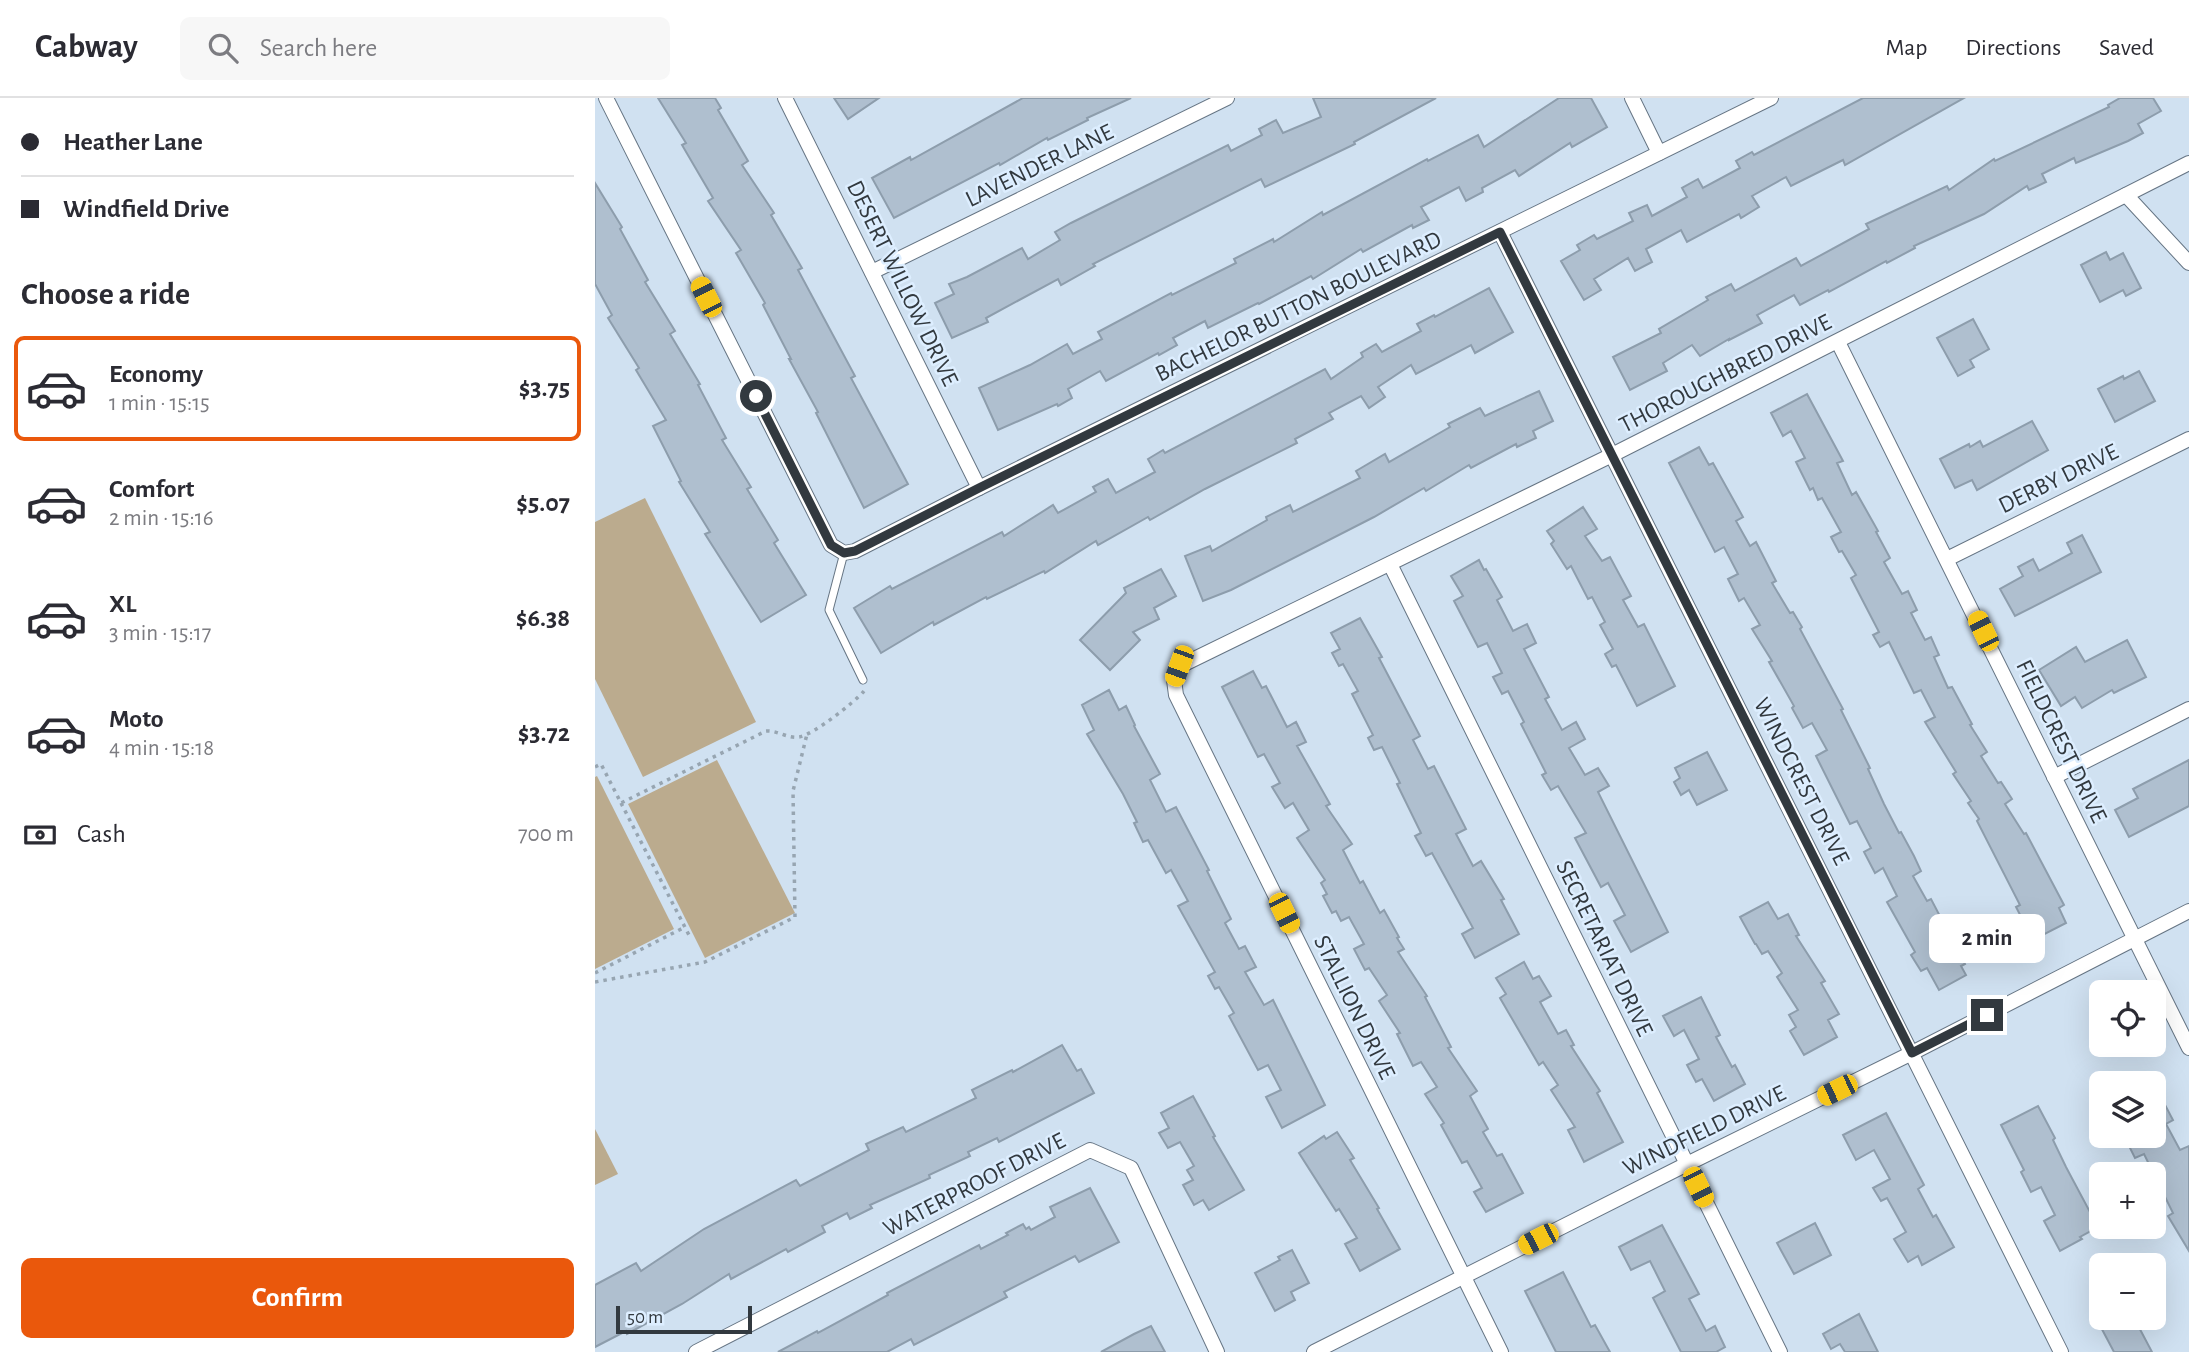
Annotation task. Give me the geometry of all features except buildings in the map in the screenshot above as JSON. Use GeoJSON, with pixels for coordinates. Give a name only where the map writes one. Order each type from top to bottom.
{"type":"FeatureCollection","features":[{"type":"Feature","properties":{"kind":"street"},"geometry":{"type":"LineString","coordinates":[[606,98],[831,545],[844,553]]}},
{"type":"Feature","properties":{"kind":"street","name":"DESERT WILLOW DRIVE"},"geometry":{"type":"LineString","coordinates":[[785,98],[979,488]]}},
{"type":"Feature","properties":{"kind":"street","name":"LAVENDER LANE"},"geometry":{"type":"LineString","coordinates":[[872,272],[1227,98]]}},
{"type":"Feature","properties":{"kind":"street"},"geometry":{"type":"LineString","coordinates":[[1632,98],[1659,153]]}},
{"type":"Feature","properties":{"kind":"street","name":"BACHELOR BUTTON BOULEVARD"},"geometry":{"type":"LineString","coordinates":[[844,553],[855,551],[1771,98]]}},
{"type":"Feature","properties":{"kind":"street","name":"THOROUGHBRED DRIVE"},"geometry":{"type":"LineString","coordinates":[[1174,680],[1179,666],[1612,455],[2189,163]]}},
{"type":"Feature","properties":{"kind":"street"},"geometry":{"type":"LineString","coordinates":[[2126,195],[2189,263]]}},
{"type":"Feature","properties":{"kind":"street","name":"WINDCREST DRIVE"},"geometry":{"type":"LineString","coordinates":[[1500,232],[2061,1352]]}},
{"type":"Feature","properties":{"kind":"street","name":"FIELDCREST DRIVE"},"geometry":{"type":"LineString","coordinates":[[1838,342],[2189,1048]]}},
{"type":"Feature","properties":{"kind":"street","name":"DERBY DRIVE"},"geometry":{"type":"LineString","coordinates":[[1947,559],[2189,439]]}},
{"type":"Feature","properties":{"kind":"street","name":"SECRETARIAT DRIVE"},"geometry":{"type":"LineString","coordinates":[[1390,564],[1780,1352]]}},
{"type":"Feature","properties":{"kind":"street","name":"STALLION DRIVE"},"geometry":{"type":"LineString","coordinates":[[1174,680],[1176,695],[1501,1352]]}},
{"type":"Feature","properties":{"kind":"street"},"geometry":{"type":"LineString","coordinates":[[2053,777],[2189,709]]}},
{"type":"Feature","properties":{"kind":"street","name":"WINDFIELD DRIVE"},"geometry":{"type":"LineString","coordinates":[[1314,1352],[1912,1053],[2189,911]]}},
{"type":"Feature","properties":{"kind":"street","name":"WATERPROOF DRIVE"},"geometry":{"type":"LineString","coordinates":[[696,1352],[1090,1150],[1131,1168],[1217,1352]]}},
{"type":"Feature","properties":{"kind":"lane"},"geometry":{"type":"LineString","coordinates":[[844,553],[829,610],[863,680]]}},
{"type":"Feature","properties":{"kind":"path"},"geometry":{"type":"LineString","coordinates":[[621,803],[766,731],[773,730],[792,737],[807,734],[833,718],[864,692],[863,680]]}},
{"type":"Feature","properties":{"kind":"path"},"geometry":{"type":"LineString","coordinates":[[595,982],[705,962],[795,917],[793,791],[807,734]]}},
{"type":"Feature","properties":{"kind":"path"},"geometry":{"type":"LineString","coordinates":[[595,767],[601,764],[689,937]]}},
{"type":"Feature","properties":{"kind":"path"},"geometry":{"type":"LineString","coordinates":[[595,973],[685,927]]}},
{"type":"Feature","properties":{"kind":"shaded area"},"geometry":{"type":"Polygon","coordinates":[[[645,498],[756,722],[643,777],[595,679],[595,522],[645,498]]]}},
{"type":"Feature","properties":{"kind":"shaded area"},"geometry":{"type":"Polygon","coordinates":[[[717,760],[795,913],[705,958],[628,804],[717,760]]]}},
{"type":"Feature","properties":{"kind":"shaded area"},"geometry":{"type":"Polygon","coordinates":[[[597,776],[674,929],[595,969],[595,777],[597,776]]]}},
{"type":"Feature","properties":{"kind":"shaded area"},"geometry":{"type":"Polygon","coordinates":[[[595,1129],[618,1174],[595,1185],[595,1129]]]}},
{"type":"Feature","properties":{"kind":"route"},"geometry":{"type":"LineString","coordinates":[[756,396],[831,545],[844,553],[855,551],[1500,232],[1912,1053],[1987,1015]]}}]}
